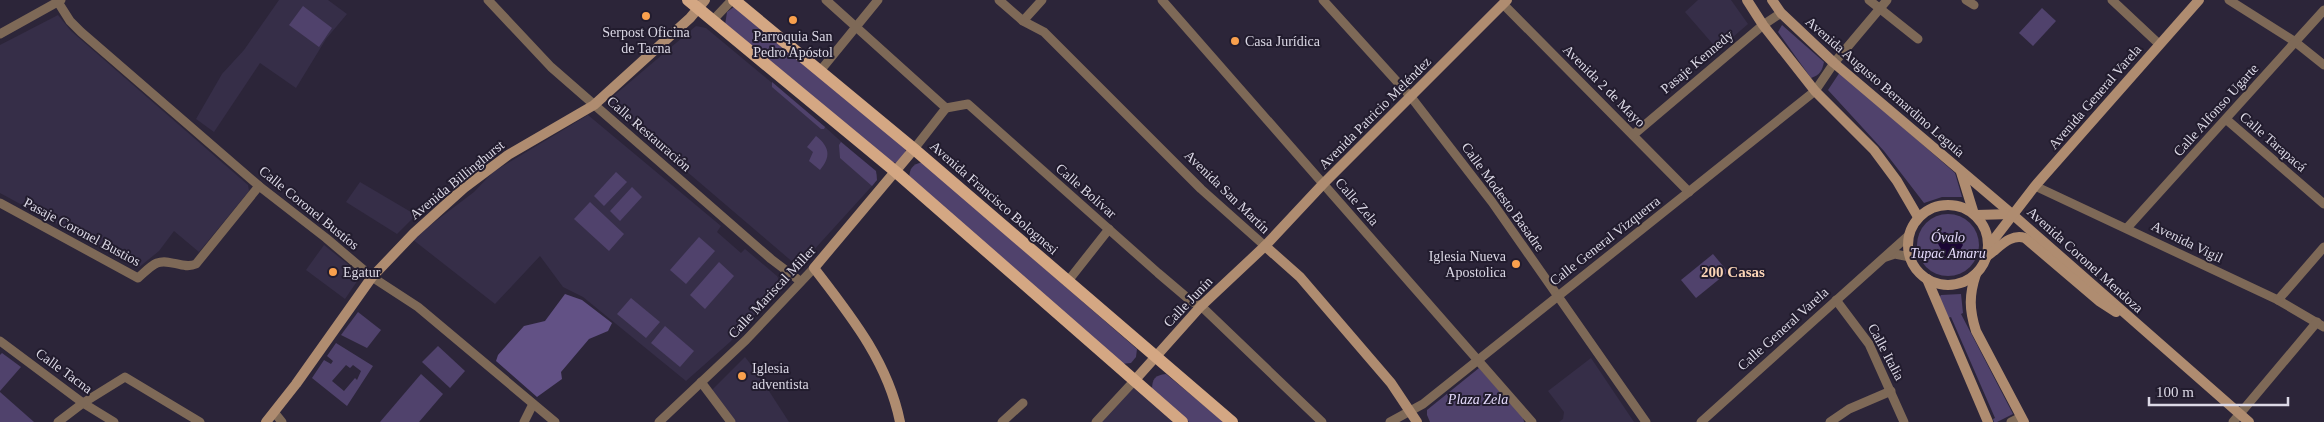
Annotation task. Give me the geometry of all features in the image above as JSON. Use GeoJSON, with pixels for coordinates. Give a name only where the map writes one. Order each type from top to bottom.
{"type":"FeatureCollection","features":[{"type":"Feature","properties":{"kind":"main road"},"geometry":{"type":"LineString","coordinates":[[688,0],[702,4],[713,20],[896,172],[1182,422]]}},
{"type":"Feature","properties":{"kind":"main road","name":"Avenida Francisco Bolognesi"},"geometry":{"type":"LineString","coordinates":[[733,0],[914,149],[1232,422]]}},
{"type":"Feature","properties":{"kind":"street","name":"Calle Restauración"},"geometry":{"type":"LineString","coordinates":[[488,0],[551,67],[771,259],[800,281]]}},
{"type":"Feature","properties":{"kind":"street"},"geometry":{"type":"LineString","coordinates":[[713,20],[733,0]]}},
{"type":"Feature","properties":{"kind":"street"},"geometry":{"type":"LineString","coordinates":[[826,0],[946,108],[914,149]]}},
{"type":"Feature","properties":{"kind":"street"},"geometry":{"type":"LineString","coordinates":[[820,71],[878,0]]}},
{"type":"Feature","properties":{"kind":"street","name":"Avenida San Martín"},"geometry":{"type":"LineString","coordinates":[[999,0],[1023,20],[1044,32],[1201,189],[1300,277],[1391,383],[1417,422]]}},
{"type":"Feature","properties":{"kind":"street"},"geometry":{"type":"LineString","coordinates":[[1023,20],[1042,0]]}},
{"type":"Feature","properties":{"kind":"street","name":"Calle Zela"},"geometry":{"type":"LineString","coordinates":[[1162,0],[1477,358],[1530,421]]}},
{"type":"Feature","properties":{"kind":"street","name":"Calle Modesto Basadre"},"geometry":{"type":"LineString","coordinates":[[1323,0],[1411,97],[1492,202],[1646,422]]}},
{"type":"Feature","properties":{"kind":"street"},"geometry":{"type":"LineString","coordinates":[[1747,0],[1763,25],[1815,91],[1874,150],[1897,181],[1918,217]]}},
{"type":"Feature","properties":{"kind":"street","name":"Avenida Augusto Bernardino Leguía"},"geometry":{"type":"LineString","coordinates":[[1772,0],[1781,12],[1834,63],[2012,214]]}},
{"type":"Feature","properties":{"kind":"street"},"geometry":{"type":"LineString","coordinates":[[1869,0],[1918,39]]}},
{"type":"Feature","properties":{"kind":"street","name":"Calle General Vizquerra"},"geometry":{"type":"LineString","coordinates":[[1390,422],[1423,404],[1477,358],[1557,297],[1815,91],[1834,63],[1887,0]]}},
{"type":"Feature","properties":{"kind":"street"},"geometry":{"type":"LineString","coordinates":[[2112,0],[2159,44]]}},
{"type":"Feature","properties":{"kind":"street","name":"Avenida General Varela"},"geometry":{"type":"LineString","coordinates":[[1988,252],[2012,214],[2035,186],[2199,0]]}},
{"type":"Feature","properties":{"kind":"street"},"geometry":{"type":"LineString","coordinates":[[2228,0],[2294,41],[2324,65]]}},
{"type":"Feature","properties":{"kind":"street"},"geometry":{"type":"LineString","coordinates":[[0,34],[59,1]]}},
{"type":"Feature","properties":{"kind":"street","name":"Calle Coronel Bustíos"},"geometry":{"type":"LineString","coordinates":[[59,1],[70,20],[81,32],[258,186],[326,238],[372,277],[418,307],[555,422]]}},
{"type":"Feature","properties":{"kind":"street","name":"Avenida Patricio Meléndez"},"geometry":{"type":"LineString","coordinates":[[1265,246],[1323,184],[1411,97],[1503,1]]}},
{"type":"Feature","properties":{"kind":"street","name":"Avenida 2 de Mayo"},"geometry":{"type":"LineString","coordinates":[[1503,1],[1689,192]]}},
{"type":"Feature","properties":{"kind":"street","name":"Avenida Billinghurst"},"geometry":{"type":"LineString","coordinates":[[266,422],[372,277],[430,218],[478,177],[525,143],[594,105],[702,4]]}},
{"type":"Feature","properties":{"kind":"street","name":"Calle Alfonso Ugarte"},"geometry":{"type":"LineString","coordinates":[[2128,228],[2227,120],[2294,41],[2324,10]]}},
{"type":"Feature","properties":{"kind":"street","name":"Pasaje Kennedy"},"geometry":{"type":"LineString","coordinates":[[1632,135],[1781,12]]}},
{"type":"Feature","properties":{"kind":"street","name":"Calle Bolívar"},"geometry":{"type":"LineString","coordinates":[[946,108],[968,104],[1191,301],[1201,306],[1322,422]]}},
{"type":"Feature","properties":{"kind":"street","name":"Calle Tarapacá"},"geometry":{"type":"LineString","coordinates":[[2227,120],[2324,204]]}},
{"type":"Feature","properties":{"kind":"street","name":"Calle Mariscal Miller"},"geometry":{"type":"LineString","coordinates":[[659,422],[746,340],[814,268],[914,149]]}},
{"type":"Feature","properties":{"kind":"street","name":"Avenida Augusto Bernardino Leguía"},"geometry":{"type":"LineString","coordinates":[[1961,172],[1975,215]]}},
{"type":"Feature","properties":{"kind":"street","name":"Pasaje Coronel Bustios"},"geometry":{"type":"LineString","coordinates":[[0,203],[138,278],[157,263],[166,262],[188,266],[199,262],[258,186]]}},
{"type":"Feature","properties":{"kind":"street","name":"Avenida Vigil"},"geometry":{"type":"LineString","coordinates":[[2035,186],[2278,300],[2321,325]]}},
{"type":"Feature","properties":{"kind":"street"},"geometry":{"type":"LineString","coordinates":[[1988,422],[1927,279],[1914,266],[1910,257],[1909,235],[1918,217],[1931,208],[1947,204],[1963,207],[1975,215],[1986,229],[1988,252],[1976,274],[1969,305],[1976,331],[2022,420],[2011,422]]}},
{"type":"Feature","properties":{"kind":"street"},"geometry":{"type":"LineString","coordinates":[[1975,215],[2012,214]]}},
{"type":"Feature","properties":{"kind":"street","name":"Avenida Coronel Mendoza"},"geometry":{"type":"LineString","coordinates":[[2012,214],[2139,327],[2236,418],[2249,422]]}},
{"type":"Feature","properties":{"kind":"street"},"geometry":{"type":"LineString","coordinates":[[1068,281],[1109,229]]}},
{"type":"Feature","properties":{"kind":"street","name":"Calle General Varela"},"geometry":{"type":"LineString","coordinates":[[1701,422],[1909,235]]}},
{"type":"Feature","properties":{"kind":"street","name":"Avenida Coronel Mendoza"},"geometry":{"type":"LineString","coordinates":[[1988,252],[2010,238],[2020,236],[2025,238],[2099,301],[2139,327]]}},
{"type":"Feature","properties":{"kind":"street","name":"Calle Junín"},"geometry":{"type":"LineString","coordinates":[[1134,381],[1201,306],[1265,246]]}},
{"type":"Feature","properties":{"kind":"street"},"geometry":{"type":"LineString","coordinates":[[2278,300],[2324,247]]}},
{"type":"Feature","properties":{"kind":"street"},"geometry":{"type":"LineString","coordinates":[[1883,257],[1895,254],[1910,257]]}},
{"type":"Feature","properties":{"kind":"street"},"geometry":{"type":"LineString","coordinates":[[814,268],[858,326],[884,371],[900,422]]}},
{"type":"Feature","properties":{"kind":"street"},"geometry":{"type":"LineString","coordinates":[[1927,279],[1947,285],[1963,282],[1976,274]]}},
{"type":"Feature","properties":{"kind":"street","name":"Calle Italia"},"geometry":{"type":"LineString","coordinates":[[1836,300],[1869,344],[1904,422]]}},
{"type":"Feature","properties":{"kind":"street"},"geometry":{"type":"LineString","coordinates":[[2236,418],[2321,325]]}},
{"type":"Feature","properties":{"kind":"street","name":"Calle Tacna"},"geometry":{"type":"LineString","coordinates":[[0,341],[83,403],[114,422]]}},
{"type":"Feature","properties":{"kind":"street"},"geometry":{"type":"LineString","coordinates":[[58,422],[83,403],[125,376],[200,422]]}},
{"type":"Feature","properties":{"kind":"street"},"geometry":{"type":"LineString","coordinates":[[1096,422],[1134,381]]}},
{"type":"Feature","properties":{"kind":"street"},"geometry":{"type":"LineString","coordinates":[[701,382],[731,422]]}},
{"type":"Feature","properties":{"kind":"street"},"geometry":{"type":"LineString","coordinates":[[1830,422],[1849,409],[1891,391]]}},
{"type":"Feature","properties":{"kind":"street"},"geometry":{"type":"LineString","coordinates":[[1002,422],[1023,403]]}},
{"type":"Feature","properties":{"kind":"street"},"geometry":{"type":"LineString","coordinates":[[524,422],[533,404]]}},
{"type":"Feature","properties":{"kind":"street"},"geometry":{"type":"LineString","coordinates":[[274,412],[282,422]]}},
{"type":"Feature","properties":{"kind":"shaded area"},"geometry":{"type":"Polygon","coordinates":[[[279,0],[328,0],[347,14],[326,39],[296,88],[260,63],[214,132],[196,119],[222,74],[244,50],[279,0]]]}},
{"type":"Feature","properties":{"kind":"shaded area"},"geometry":{"type":"Polygon","coordinates":[[[1698,0],[1731,0],[1748,24],[1718,50],[1685,12],[1698,0]]]}},
{"type":"Feature","properties":{"kind":"shaded area"},"geometry":{"type":"Polygon","coordinates":[[[58,15],[71,31],[248,185],[249,191],[199,252],[174,231],[159,251],[138,268],[0,193],[0,45],[58,15]]]}},
{"type":"Feature","properties":{"kind":"shaded area"},"geometry":{"type":"Polygon","coordinates":[[[696,26],[706,28],[825,127],[877,174],[877,180],[872,186],[802,263],[795,264],[610,106],[610,99],[696,26]]]}},
{"type":"Feature","properties":{"kind":"shaded area"},"geometry":{"type":"Polygon","coordinates":[[[588,115],[721,226],[717,232],[741,253],[745,249],[777,276],[779,280],[780,287],[730,342],[686,381],[583,297],[563,287],[540,256],[495,304],[412,239],[474,192],[493,172],[588,115]]]}},
{"type":"Feature","properties":{"kind":"shaded area"},"geometry":{"type":"Polygon","coordinates":[[[360,182],[416,215],[397,234],[346,202],[360,182]]]}},
{"type":"Feature","properties":{"kind":"shaded area"},"geometry":{"type":"Polygon","coordinates":[[[1945,232],[1949,234],[1949,237],[1959,239],[1963,245],[1960,250],[1953,251],[1948,259],[1943,260],[1938,255],[1941,249],[1936,240],[1938,234],[1945,232]]]}},
{"type":"Feature","properties":{"kind":"shaded area","name":"Egatur"},"geometry":{"type":"Polygon","coordinates":[[[324,245],[360,274],[360,277],[345,299],[306,270],[324,245]]]}},
{"type":"Feature","properties":{"kind":"shaded area"},"geometry":{"type":"Polygon","coordinates":[[[565,294],[582,300],[612,323],[608,331],[589,339],[561,372],[562,379],[537,397],[496,361],[498,355],[524,326],[545,321],[565,294]]]}},
{"type":"Feature","properties":{"kind":"shaded area"},"geometry":{"type":"Polygon","coordinates":[[[745,357],[789,422],[733,422],[711,391],[745,357]]]}},
{"type":"Feature","properties":{"kind":"shaded area"},"geometry":{"type":"Polygon","coordinates":[[[1591,358],[1634,422],[1559,422],[1563,419],[1564,412],[1548,391],[1591,358]]]}},
{"type":"Feature","properties":{"kind":"shaded area"},"geometry":{"type":"Polygon","coordinates":[[[1134,381],[1182,422],[1096,422],[1134,381]]]}},
{"type":"Feature","properties":{"kind":"green space"},"geometry":{"type":"Polygon","coordinates":[[[303,6],[332,28],[319,47],[289,25],[303,6]]]}},
{"type":"Feature","properties":{"kind":"green space"},"geometry":{"type":"Polygon","coordinates":[[[735,6],[906,149],[904,156],[897,163],[891,162],[725,25],[727,12],[735,6]]]}},
{"type":"Feature","properties":{"kind":"green space"},"geometry":{"type":"Polygon","coordinates":[[[2042,8],[2056,21],[2033,46],[2019,33],[2042,8]]]}},
{"type":"Feature","properties":{"kind":"green space"},"geometry":{"type":"Polygon","coordinates":[[[1782,25],[1824,62],[1817,76],[1811,78],[1778,32],[1782,25]]]}},
{"type":"Feature","properties":{"kind":"green space"},"geometry":{"type":"Polygon","coordinates":[[[1840,72],[1955,173],[1962,197],[1942,197],[1924,203],[1884,151],[1828,90],[1840,72]]]}},
{"type":"Feature","properties":{"kind":"green space"},"geometry":{"type":"Polygon","coordinates":[[[772,82],[825,127],[824,129],[821,129],[772,87],[772,82]]]}},
{"type":"Feature","properties":{"kind":"green space"},"geometry":{"type":"Polygon","coordinates":[[[816,136],[824,144],[827,152],[826,161],[820,170],[809,161],[813,152],[807,147],[816,136]]]}},
{"type":"Feature","properties":{"kind":"green space"},"geometry":{"type":"Polygon","coordinates":[[[841,142],[876,171],[877,180],[872,186],[840,158],[839,145],[841,142]]]}},
{"type":"Feature","properties":{"kind":"green space"},"geometry":{"type":"Polygon","coordinates":[[[922,162],[1137,349],[1136,357],[1131,363],[1121,364],[909,178],[912,167],[922,162]]]}},
{"type":"Feature","properties":{"kind":"green space"},"geometry":{"type":"Polygon","coordinates":[[[616,172],[627,182],[604,206],[594,196],[616,172]]]}},
{"type":"Feature","properties":{"kind":"green space"},"geometry":{"type":"Polygon","coordinates":[[[632,187],[642,197],[620,221],[610,211],[632,187]]]}},
{"type":"Feature","properties":{"kind":"green space"},"geometry":{"type":"Polygon","coordinates":[[[590,202],[624,234],[609,251],[574,219],[590,202]]]}},
{"type":"Feature","properties":{"kind":"green space","name":"Óvalo Tupac Amaru"},"geometry":{"type":"Polygon","coordinates":[[[1948,214],[1965,219],[1970,223],[1974,228],[1979,245],[1974,262],[1970,267],[1965,271],[1948,276],[1931,271],[1926,267],[1922,262],[1917,245],[1922,228],[1926,223],[1931,219],[1948,214]]]}},
{"type":"Feature","properties":{"kind":"green space"},"geometry":{"type":"Polygon","coordinates":[[[699,237],[715,251],[686,284],[670,270],[699,237]]]}},
{"type":"Feature","properties":{"kind":"green space"},"geometry":{"type":"Polygon","coordinates":[[[1713,254],[1728,272],[1696,298],[1681,280],[1713,254]]]}},
{"type":"Feature","properties":{"kind":"green space"},"geometry":{"type":"Polygon","coordinates":[[[719,262],[734,276],[705,309],[690,295],[719,262]]]}},
{"type":"Feature","properties":{"kind":"green space"},"geometry":{"type":"Polygon","coordinates":[[[1961,294],[1963,313],[1961,314],[2013,414],[1997,422],[1994,422],[1993,419],[1995,418],[1951,317],[1948,318],[1939,298],[1941,295],[1961,294]]]}},
{"type":"Feature","properties":{"kind":"green space"},"geometry":{"type":"Polygon","coordinates":[[[631,298],[660,322],[646,338],[617,314],[631,298]]]}},
{"type":"Feature","properties":{"kind":"green space"},"geometry":{"type":"Polygon","coordinates":[[[358,312],[381,330],[367,348],[341,335],[358,312]]]}},
{"type":"Feature","properties":{"kind":"green space"},"geometry":{"type":"Polygon","coordinates":[[[665,326],[694,351],[680,367],[651,343],[665,326]]]}},
{"type":"Feature","properties":{"kind":"green space"},"geometry":{"type":"Polygon","coordinates":[[[336,343],[373,366],[347,406],[312,378],[324,360],[331,364],[333,361],[327,356],[336,343]],[[346,365],[332,381],[344,391],[355,378],[357,380],[361,371],[353,365],[350,368],[346,365]]]}},
{"type":"Feature","properties":{"kind":"green space"},"geometry":{"type":"Polygon","coordinates":[[[438,346],[465,371],[450,388],[422,362],[438,346]]]}},
{"type":"Feature","properties":{"kind":"green space"},"geometry":{"type":"Polygon","coordinates":[[[2,353],[21,367],[0,391],[0,355],[2,353]]]}},
{"type":"Feature","properties":{"kind":"green space","name":"Plaza Zela"},"geometry":{"type":"Polygon","coordinates":[[[1479,368],[1523,417],[1524,422],[1430,422],[1427,410],[1479,368]]]}},
{"type":"Feature","properties":{"kind":"green space"},"geometry":{"type":"Polygon","coordinates":[[[421,374],[443,394],[419,422],[380,422],[421,374]]]}},
{"type":"Feature","properties":{"kind":"green space"},"geometry":{"type":"Polygon","coordinates":[[[1166,374],[1224,422],[1189,422],[1152,390],[1155,378],[1166,374]]]}},
{"type":"Feature","properties":{"kind":"green space"},"geometry":{"type":"Polygon","coordinates":[[[0,392],[34,422],[0,422],[0,392]]]}},
{"type":"Feature","properties":{"kind":"place","name":"Serpost Oficina de Tacna"},"geometry":{"type":"Point","coordinates":[646,16]}},
{"type":"Feature","properties":{"kind":"place","name":"Parroquia San Pedro Apóstol"},"geometry":{"type":"Point","coordinates":[793,20]}},
{"type":"Feature","properties":{"kind":"place","name":"Casa Jurídica"},"geometry":{"type":"Point","coordinates":[1235,41]}},
{"type":"Feature","properties":{"kind":"place","name":"Iglesia Nueva Apostolica"},"geometry":{"type":"Point","coordinates":[1516,264]}},
{"type":"Feature","properties":{"kind":"place","name":"Egatur"},"geometry":{"type":"Point","coordinates":[333,272]}},
{"type":"Feature","properties":{"kind":"place","name":"Iglesia adventista"},"geometry":{"type":"Point","coordinates":[742,376]}},
{"type":"Feature","properties":{"kind":"district","name":"200 Casas"},"geometry":{"type":"Point","coordinates":[1733,272]}}]}
